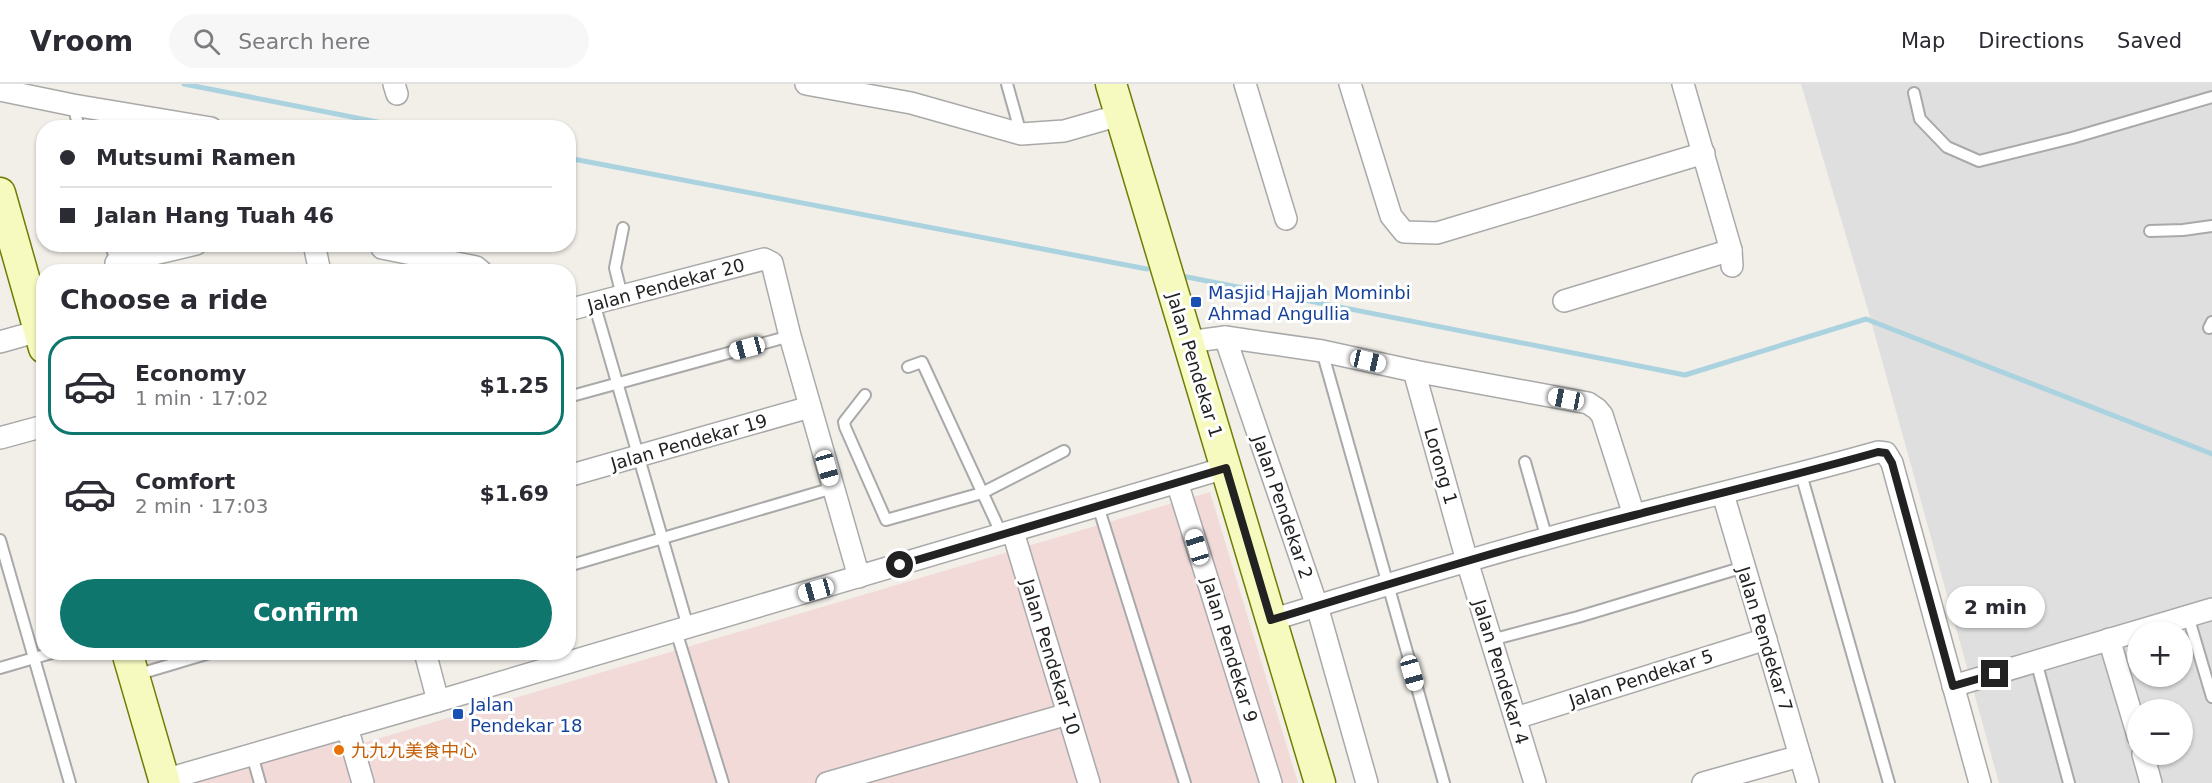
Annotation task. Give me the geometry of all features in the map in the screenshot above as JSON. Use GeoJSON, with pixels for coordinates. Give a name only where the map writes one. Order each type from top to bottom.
{"type":"FeatureCollection","features":[{"type":"Feature","properties":{"kind":"street"},"geometry":{"type":"LineString","coordinates":[[806,84],[900,92],[1022,134],[1064,131],[1120,115]]}},
{"type":"Feature","properties":{"kind":"street","name":"Jalan Pendekar 1"},"geometry":{"type":"LineString","coordinates":[[1111,84],[1320,783]]}},
{"type":"Feature","properties":{"kind":"street"},"geometry":{"type":"LineString","coordinates":[[1245,84],[1286,219]]}},
{"type":"Feature","properties":{"kind":"street"},"geometry":{"type":"LineString","coordinates":[[1564,301],[1732,258],[1683,84]]}},
{"type":"Feature","properties":{"kind":"street"},"geometry":{"type":"LineString","coordinates":[[1357,86],[1391,216],[1404,232],[1437,233],[1704,153]]}},
{"type":"Feature","properties":{"kind":"street"},"geometry":{"type":"LineString","coordinates":[[0,90],[145,120]]}},
{"type":"Feature","properties":{"kind":"street"},"geometry":{"type":"LineString","coordinates":[[0,193],[36,321]]}},
{"type":"Feature","properties":{"kind":"street"},"geometry":{"type":"LineString","coordinates":[[114,254],[132,252]]}},
{"type":"Feature","properties":{"kind":"street"},"geometry":{"type":"LineString","coordinates":[[401,252],[461,264]]}},
{"type":"Feature","properties":{"kind":"street","name":"Jalan Pendekar 20"},"geometry":{"type":"LineString","coordinates":[[576,308],[764,259],[772,264],[790,336]]}},
{"type":"Feature","properties":{"kind":"street"},"geometry":{"type":"LineString","coordinates":[[790,336],[859,577]]}},
{"type":"Feature","properties":{"kind":"street"},"geometry":{"type":"LineString","coordinates":[[1188,342],[1225,337],[1322,351],[1414,371],[1588,403],[1602,415],[1634,515]]}},
{"type":"Feature","properties":{"kind":"street","name":"Jalan Pendekar 2"},"geometry":{"type":"LineString","coordinates":[[1225,337],[1317,606],[1367,783]]}},
{"type":"Feature","properties":{"kind":"street"},"geometry":{"type":"LineString","coordinates":[[0,342],[36,339]]}},
{"type":"Feature","properties":{"kind":"street","name":"Lorong 1"},"geometry":{"type":"LineString","coordinates":[[1414,371],[1467,561]]}},
{"type":"Feature","properties":{"kind":"street","name":"Jalan Pendekar 19"},"geometry":{"type":"LineString","coordinates":[[576,474],[810,407]]}},
{"type":"Feature","properties":{"kind":"street"},"geometry":{"type":"LineString","coordinates":[[0,438],[36,428]]}},
{"type":"Feature","properties":{"kind":"street"},"geometry":{"type":"LineString","coordinates":[[1271,620],[1467,561],[1634,515],[1801,474],[1878,452],[1886,453],[1892,463],[1980,783]]}},
{"type":"Feature","properties":{"kind":"street"},"geometry":{"type":"LineString","coordinates":[[130,664],[164,781],[1226,468]]}},
{"type":"Feature","properties":{"kind":"street","name":"Jalan Pendekar 9"},"geometry":{"type":"LineString","coordinates":[[1177,482],[1271,783]]}},
{"type":"Feature","properties":{"kind":"street","name":"Jalan Pendekar 7"},"geometry":{"type":"LineString","coordinates":[[1723,494],[1808,783]]}},
{"type":"Feature","properties":{"kind":"street","name":"Jalan Pendekar 10"},"geometry":{"type":"LineString","coordinates":[[1007,534],[1089,783]]}},
{"type":"Feature","properties":{"kind":"street","name":"Jalan Pendekar 4"},"geometry":{"type":"LineString","coordinates":[[1467,561],[1535,783]]}},
{"type":"Feature","properties":{"kind":"street"},"geometry":{"type":"LineString","coordinates":[[1953,686],[2212,609]]}},
{"type":"Feature","properties":{"kind":"street","name":"Jalan Pendekar 5"},"geometry":{"type":"LineString","coordinates":[[1516,718],[1766,639]]}},
{"type":"Feature","properties":{"kind":"street"},"geometry":{"type":"LineString","coordinates":[[2109,639],[2127,699]]}},
{"type":"Feature","properties":{"kind":"street"},"geometry":{"type":"LineString","coordinates":[[427,660],[438,701]]}},
{"type":"Feature","properties":{"kind":"street"},"geometry":{"type":"LineString","coordinates":[[827,783],[1068,714]]}},
{"type":"Feature","properties":{"kind":"street"},"geometry":{"type":"LineString","coordinates":[[347,727],[363,783]]}},
{"type":"Feature","properties":{"kind":"street"},"geometry":{"type":"LineString","coordinates":[[1703,783],[1800,756]]}},
{"type":"Feature","properties":{"kind":"street"},"geometry":{"type":"LineString","coordinates":[[2146,765],[2151,783]]}},
{"type":"Feature","properties":{"kind":"lane"},"geometry":{"type":"LineString","coordinates":[[1007,84],[1022,134]]}},
{"type":"Feature","properties":{"kind":"lane"},"geometry":{"type":"LineString","coordinates":[[1914,93],[1920,119],[1947,147],[1979,160],[2072,138],[2212,97]]}},
{"type":"Feature","properties":{"kind":"lane"},"geometry":{"type":"LineString","coordinates":[[73,105],[77,120]]}},
{"type":"Feature","properties":{"kind":"lane"},"geometry":{"type":"LineString","coordinates":[[2150,231],[2212,226]]}},
{"type":"Feature","properties":{"kind":"lane"},"geometry":{"type":"LineString","coordinates":[[622,296],[615,268],[623,228]]}},
{"type":"Feature","properties":{"kind":"lane"},"geometry":{"type":"LineString","coordinates":[[594,303],[663,539],[682,629],[723,783]]}},
{"type":"Feature","properties":{"kind":"lane"},"geometry":{"type":"LineString","coordinates":[[576,395],[790,336]]}},
{"type":"Feature","properties":{"kind":"lane"},"geometry":{"type":"LineString","coordinates":[[1322,351],[1444,783]]}},
{"type":"Feature","properties":{"kind":"lane"},"geometry":{"type":"LineString","coordinates":[[908,367],[922,362],[982,493],[1007,534]]}},
{"type":"Feature","properties":{"kind":"lane"},"geometry":{"type":"LineString","coordinates":[[865,394],[844,422],[884,520],[982,493],[1064,451]]}},
{"type":"Feature","properties":{"kind":"lane"},"geometry":{"type":"LineString","coordinates":[[1525,462],[1547,539]]}},
{"type":"Feature","properties":{"kind":"lane"},"geometry":{"type":"LineString","coordinates":[[1801,474],[1888,783]]}},
{"type":"Feature","properties":{"kind":"lane"},"geometry":{"type":"LineString","coordinates":[[576,564],[833,488]]}},
{"type":"Feature","properties":{"kind":"lane"},"geometry":{"type":"LineString","coordinates":[[1098,506],[1185,783]]}},
{"type":"Feature","properties":{"kind":"lane"},"geometry":{"type":"LineString","coordinates":[[0,540],[70,783]]}},
{"type":"Feature","properties":{"kind":"lane"},"geometry":{"type":"LineString","coordinates":[[1491,640],[1578,617],[1744,567]]}},
{"type":"Feature","properties":{"kind":"lane"},"geometry":{"type":"LineString","coordinates":[[2188,616],[2212,697]]}},
{"type":"Feature","properties":{"kind":"lane"},"geometry":{"type":"LineString","coordinates":[[0,668],[36,658]]}},
{"type":"Feature","properties":{"kind":"lane"},"geometry":{"type":"LineString","coordinates":[[130,664],[158,660]]}},
{"type":"Feature","properties":{"kind":"lane"},"geometry":{"type":"LineString","coordinates":[[2036,662],[2069,783]]}},
{"type":"Feature","properties":{"kind":"lane"},"geometry":{"type":"LineString","coordinates":[[252,754],[260,783]]}},
{"type":"Feature","properties":{"kind":"shaded area"},"geometry":{"type":"Polygon","coordinates":[[[1801,84],[2212,84],[2212,783],[1999,783],[1868,310],[1801,84]]]}},
{"type":"Feature","properties":{"kind":"shaded area"},"geometry":{"type":"Polygon","coordinates":[[[1210,492],[1298,783],[371,783],[360,744],[1210,492]]]}},
{"type":"Feature","properties":{"kind":"shaded area"},"geometry":{"type":"Polygon","coordinates":[[[343,736],[356,783],[176,783],[343,736]]]}},
{"type":"Feature","properties":{"kind":"waterway"},"geometry":{"type":"LineString","coordinates":[[184,84],[367,120]]}},
{"type":"Feature","properties":{"kind":"waterway"},"geometry":{"type":"LineString","coordinates":[[576,160],[1147,269]]}},
{"type":"Feature","properties":{"kind":"waterway"},"geometry":{"type":"LineString","coordinates":[[1182,276],[1685,375],[1866,319],[2212,454]]}},
{"type":"Feature","properties":{"kind":"place","name":"Masjid Hajjah Mominbi Ahmad Angullia"},"geometry":{"type":"Point","coordinates":[1196,302]}},
{"type":"Feature","properties":{"kind":"place","name":"Jalan Pendekar 18"},"geometry":{"type":"Point","coordinates":[458,714]}},
{"type":"Feature","properties":{"kind":"place","name":"九九九美食中心"},"geometry":{"type":"Point","coordinates":[339,750]}},
{"type":"Feature","properties":{"kind":"route"},"geometry":{"type":"LineString","coordinates":[[900,565],[1226,468],[1271,620],[1467,561],[1878,452],[1886,453],[1892,463],[1953,686],[1995,674]]}}]}
